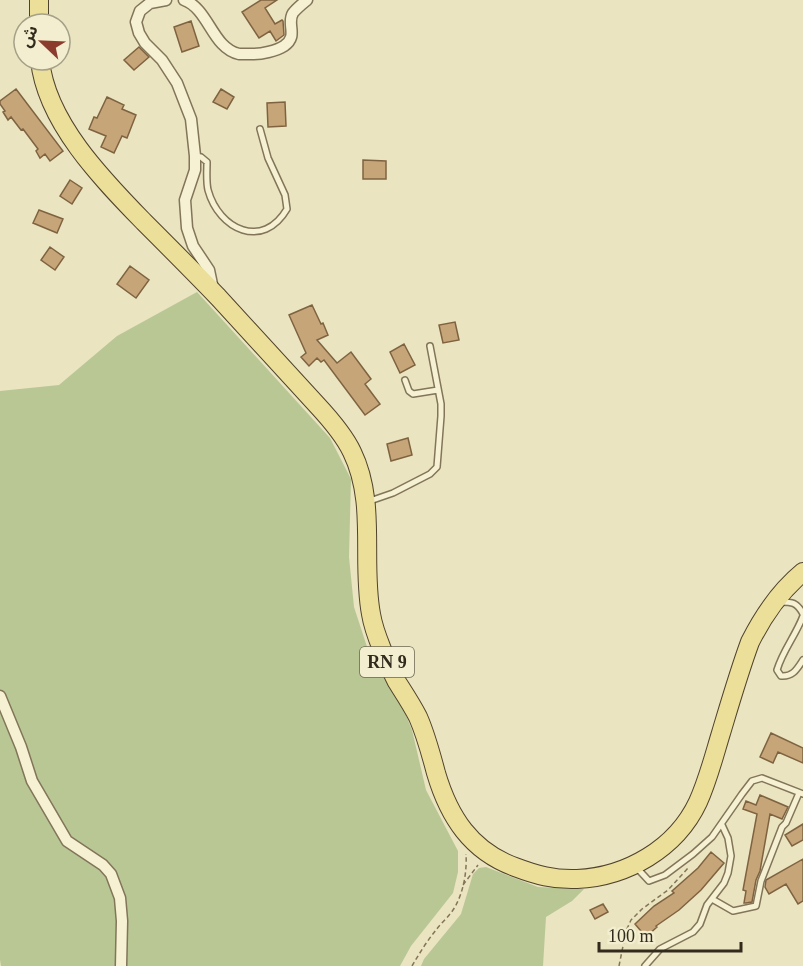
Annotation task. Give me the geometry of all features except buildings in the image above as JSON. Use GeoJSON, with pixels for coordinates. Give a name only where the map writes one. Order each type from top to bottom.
{"type":"FeatureCollection","features":[{"type":"Feature","properties":{"kind":"main road","name":"RN 9"},"geometry":{"type":"LineString","coordinates":[[41,72],[50,99],[76,145],[116,193],[213,292],[317,405],[353,453],[366,502],[367,585],[371,616],[388,666],[423,727],[447,804],[460,827],[480,848],[493,857],[536,875],[560,879],[588,878],[607,875],[634,864],[664,846],[677,833],[697,803],[739,673],[757,628],[785,588],[803,572]]}},
{"type":"Feature","properties":{"kind":"street"},"geometry":{"type":"LineString","coordinates":[[166,0],[150,3],[140,11],[136,22],[139,33],[162,60],[177,83],[191,119],[195,170],[185,200],[187,228],[193,246],[209,270],[213,292]]}},
{"type":"Feature","properties":{"kind":"street"},"geometry":{"type":"LineString","coordinates":[[184,0],[197,8],[227,48],[239,54],[260,54],[283,47],[291,40],[292,14],[307,0]]}},
{"type":"Feature","properties":{"kind":"street"},"geometry":{"type":"LineString","coordinates":[[0,696],[32,781],[67,841],[103,865],[111,874],[120,898],[121,966]]}},
{"type":"Feature","properties":{"kind":"lane"},"geometry":{"type":"LineString","coordinates":[[195,156],[207,162],[208,189],[222,216],[247,232],[262,230],[282,218],[287,209],[285,195],[268,158],[260,129]]}},
{"type":"Feature","properties":{"kind":"lane"},"geometry":{"type":"LineString","coordinates":[[366,502],[393,494],[436,470],[441,416],[430,346]]}},
{"type":"Feature","properties":{"kind":"lane"},"geometry":{"type":"LineString","coordinates":[[405,380],[409,391],[414,394],[438,390]]}},
{"type":"Feature","properties":{"kind":"lane"},"geometry":{"type":"LineString","coordinates":[[775,601],[790,602],[799,606],[803,615],[777,669],[781,676],[788,677],[795,673],[803,660]]}},
{"type":"Feature","properties":{"kind":"lane"},"geometry":{"type":"LineString","coordinates":[[634,864],[649,881],[665,875],[708,842],[752,781],[762,778],[801,794],[782,827],[761,881],[756,906],[733,911],[712,899]]}},
{"type":"Feature","properties":{"kind":"lane"},"geometry":{"type":"LineString","coordinates":[[645,966],[660,949],[693,932],[707,905],[724,883],[731,856],[728,838],[722,825]]}},
{"type":"Feature","properties":{"kind":"path"},"geometry":{"type":"LineString","coordinates":[[412,966],[436,929],[456,906],[466,862],[467,835]]}},
{"type":"Feature","properties":{"kind":"path"},"geometry":{"type":"LineString","coordinates":[[462,886],[481,861],[493,857]]}},
{"type":"Feature","properties":{"kind":"path"},"geometry":{"type":"LineString","coordinates":[[619,966],[626,931],[631,920],[668,890],[692,864]]}},
{"type":"Feature","properties":{"kind":"green space"},"geometry":{"type":"Polygon","coordinates":[[[197,292],[330,438],[351,479],[349,557],[354,607],[370,656],[403,708],[412,730],[426,790],[458,851],[458,872],[453,893],[411,946],[400,966],[1,966],[0,391],[59,385],[117,336],[197,292]]]}},
{"type":"Feature","properties":{"kind":"green space"},"geometry":{"type":"Polygon","coordinates":[[[486,867],[538,887],[584,889],[572,901],[546,917],[543,966],[421,966],[424,959],[461,914],[473,874],[479,868],[486,867]]]}}]}
